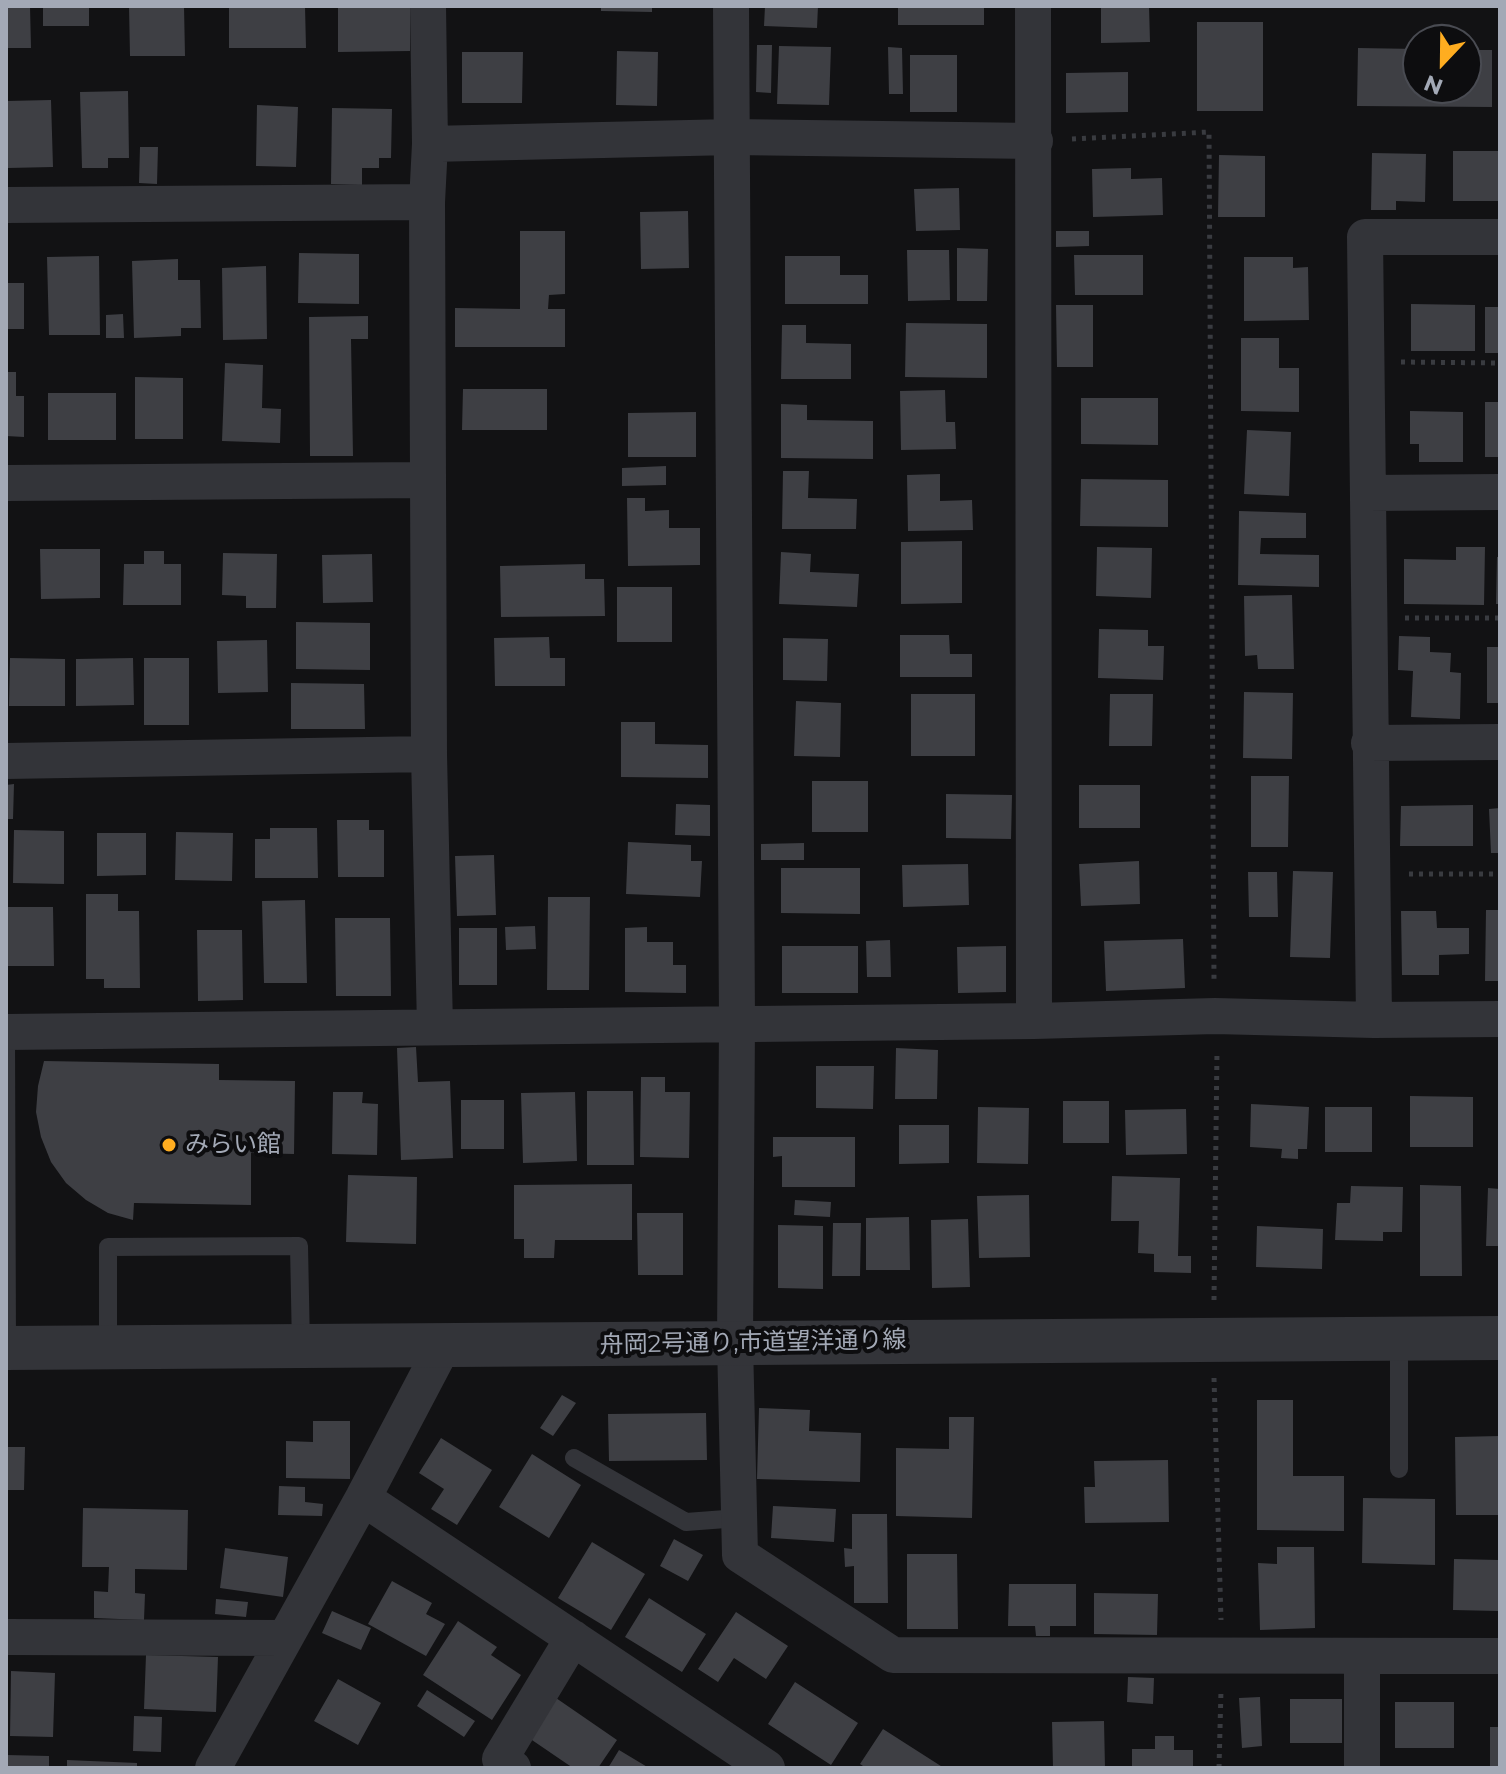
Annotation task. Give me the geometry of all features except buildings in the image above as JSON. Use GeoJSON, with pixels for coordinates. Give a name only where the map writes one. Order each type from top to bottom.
{"type":"FeatureCollection","features":[{"type":"Feature","properties":{"kind":"street"},"geometry":{"type":"LineString","coordinates":[[428,6],[427,480],[435,1027]]}},
{"type":"Feature","properties":{"kind":"street"},"geometry":{"type":"LineString","coordinates":[[731,6],[737,1022],[735,1343],[740,1555],[893,1655],[1500,1656]]}},
{"type":"Feature","properties":{"kind":"street"},"geometry":{"type":"LineString","coordinates":[[1033,6],[1034,1021]]}},
{"type":"Feature","properties":{"kind":"street"},"geometry":{"type":"LineString","coordinates":[[430,144],[732,137],[1035,141]]}},
{"type":"Feature","properties":{"kind":"street"},"geometry":{"type":"LineString","coordinates":[[6,205],[427,202]]}},
{"type":"Feature","properties":{"kind":"street"},"geometry":{"type":"LineString","coordinates":[[1374,1020],[1365,237],[1500,237]]}},
{"type":"Feature","properties":{"kind":"street"},"geometry":{"type":"LineString","coordinates":[[6,483],[427,480]]}},
{"type":"Feature","properties":{"kind":"street"},"geometry":{"type":"LineString","coordinates":[[1368,493],[1500,492]]}},
{"type":"Feature","properties":{"kind":"street"},"geometry":{"type":"LineString","coordinates":[[1369,743],[1500,742]]}},
{"type":"Feature","properties":{"kind":"street"},"geometry":{"type":"LineString","coordinates":[[6,761],[429,754]]}},
{"type":"Feature","properties":{"kind":"street"},"geometry":{"type":"LineString","coordinates":[[6,1032],[1034,1021],[1215,1016],[1500,1019]]}},
{"type":"Feature","properties":{"kind":"street","name":"舟岡2号通り,市道望洋通り線"},"geometry":{"type":"LineString","coordinates":[[7,1348],[1500,1338]]}},
{"type":"Feature","properties":{"kind":"street"},"geometry":{"type":"LineString","coordinates":[[213,1768],[363,1498],[443,1346]]}},
{"type":"Feature","properties":{"kind":"street"},"geometry":{"type":"LineString","coordinates":[[363,1498],[767,1768]]}},
{"type":"Feature","properties":{"kind":"street"},"geometry":{"type":"LineString","coordinates":[[6,1637],[284,1638]]}},
{"type":"Feature","properties":{"kind":"street"},"geometry":{"type":"LineString","coordinates":[[513,1768],[500,1759],[573,1638]]}},
{"type":"Feature","properties":{"kind":"street"},"geometry":{"type":"LineString","coordinates":[[1362,1657],[1362,1768]]}},
{"type":"Feature","properties":{"kind":"lane"},"geometry":{"type":"LineString","coordinates":[[6,1032],[7,1348]]}},
{"type":"Feature","properties":{"kind":"lane"},"geometry":{"type":"LineString","coordinates":[[108,1348],[108,1247],[299,1246],[301,1347]]}},
{"type":"Feature","properties":{"kind":"lane"},"geometry":{"type":"LineString","coordinates":[[1399,1339],[1399,1469]]}},
{"type":"Feature","properties":{"kind":"lane"},"geometry":{"type":"LineString","coordinates":[[574,1458],[686,1522],[739,1518]]}},
{"type":"Feature","properties":{"kind":"path"},"geometry":{"type":"LineString","coordinates":[[1035,141],[1209,132],[1215,1016],[1218,1072],[1213,1339],[1222,1654],[1219,1768]]}},
{"type":"Feature","properties":{"kind":"path"},"geometry":{"type":"LineString","coordinates":[[1366,362],[1500,363]]}},
{"type":"Feature","properties":{"kind":"path"},"geometry":{"type":"LineString","coordinates":[[1369,618],[1500,618]]}},
{"type":"Feature","properties":{"kind":"path"},"geometry":{"type":"LineString","coordinates":[[1371,874],[1500,874]]}},
{"type":"Feature","properties":{"kind":"place","name":"みらい館"},"geometry":{"type":"Point","coordinates":[169,1145]}}]}
